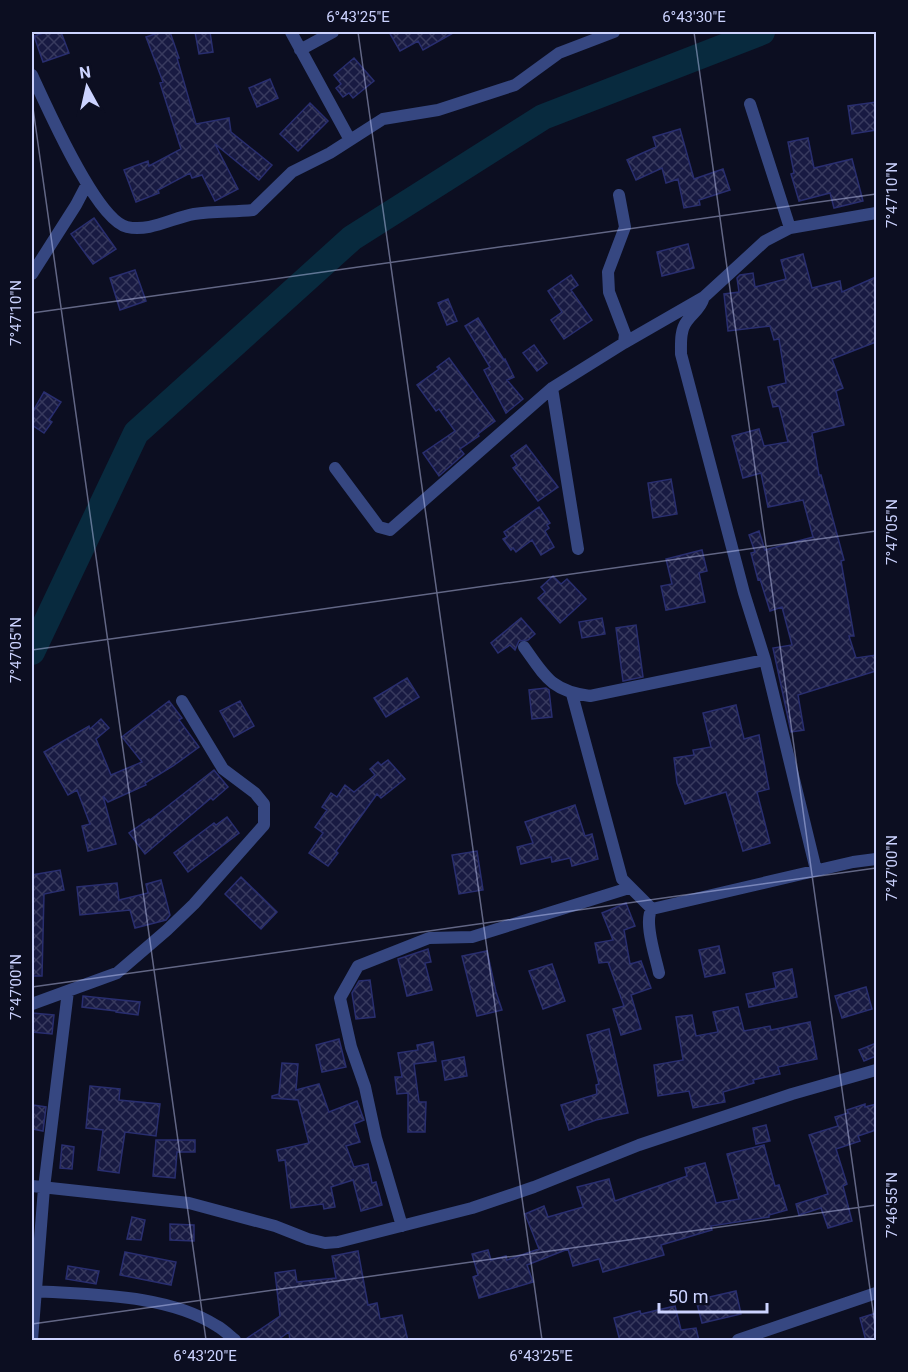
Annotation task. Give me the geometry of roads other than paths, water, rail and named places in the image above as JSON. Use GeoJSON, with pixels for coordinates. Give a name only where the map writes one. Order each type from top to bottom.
{"type":"FeatureCollection","features":[{"type":"Feature","properties":{"kind":"street"},"geometry":{"type":"LineString","coordinates":[[291,32],[350,140]]}},
{"type":"Feature","properties":{"kind":"street"},"geometry":{"type":"LineString","coordinates":[[300,50],[333,32]]}},
{"type":"Feature","properties":{"kind":"street"},"geometry":{"type":"LineString","coordinates":[[32,75],[60,136],[87,184],[116,222],[127,227],[144,228],[194,214],[253,210],[292,172],[330,153],[383,118],[438,110],[514,85],[559,53],[614,32]]}},
{"type":"Feature","properties":{"kind":"street"},"geometry":{"type":"LineString","coordinates":[[750,104],[790,228]]}},
{"type":"Feature","properties":{"kind":"street"},"geometry":{"type":"LineString","coordinates":[[32,274],[87,184]]}},
{"type":"Feature","properties":{"kind":"street"},"geometry":{"type":"LineString","coordinates":[[620,195],[625,227],[608,272],[609,292],[625,334],[624,343]]}},
{"type":"Feature","properties":{"kind":"street"},"geometry":{"type":"LineString","coordinates":[[335,468],[379,527],[390,530],[552,388],[704,297],[765,241],[790,228],[876,213]]}},
{"type":"Feature","properties":{"kind":"street"},"geometry":{"type":"LineString","coordinates":[[704,297],[701,307],[687,321],[681,334],[681,354],[744,592],[765,660],[816,870]]}},
{"type":"Feature","properties":{"kind":"street"},"geometry":{"type":"LineString","coordinates":[[552,388],[578,549]]}},
{"type":"Feature","properties":{"kind":"street"},"geometry":{"type":"LineString","coordinates":[[524,647],[546,678],[559,689],[572,694],[590,696],[765,660]]}},
{"type":"Feature","properties":{"kind":"street"},"geometry":{"type":"LineString","coordinates":[[572,694],[622,879],[652,909]]}},
{"type":"Feature","properties":{"kind":"street"},"geometry":{"type":"LineString","coordinates":[[32,1004],[117,973],[194,904],[264,825],[264,804],[255,793],[223,769],[183,701]]}},
{"type":"Feature","properties":{"kind":"street"},"geometry":{"type":"LineString","coordinates":[[659,973],[648,923],[648,914],[652,909],[816,870],[876,859]]}},
{"type":"Feature","properties":{"kind":"street"},"geometry":{"type":"LineString","coordinates":[[402,1226],[376,1138],[365,1088],[351,1047],[340,998],[358,966],[429,938],[472,937],[629,888]]}},
{"type":"Feature","properties":{"kind":"street"},"geometry":{"type":"LineString","coordinates":[[32,1341],[38,1187],[68,991]]}},
{"type":"Feature","properties":{"kind":"street"},"geometry":{"type":"LineString","coordinates":[[38,1187],[189,1203],[275,1226],[308,1239],[326,1243],[472,1208],[534,1187],[639,1145],[792,1094],[876,1070]]}},
{"type":"Feature","properties":{"kind":"street"},"geometry":{"type":"LineString","coordinates":[[35,1291],[147,1301],[192,1314],[217,1326],[235,1341]]}},
{"type":"Feature","properties":{"kind":"street"},"geometry":{"type":"LineString","coordinates":[[738,1341],[876,1293]]}},
{"type":"Feature","properties":{"kind":"waterway"},"geometry":{"type":"LineString","coordinates":[[32,652],[136,433],[352,238],[543,117],[762,32]]}}]}
